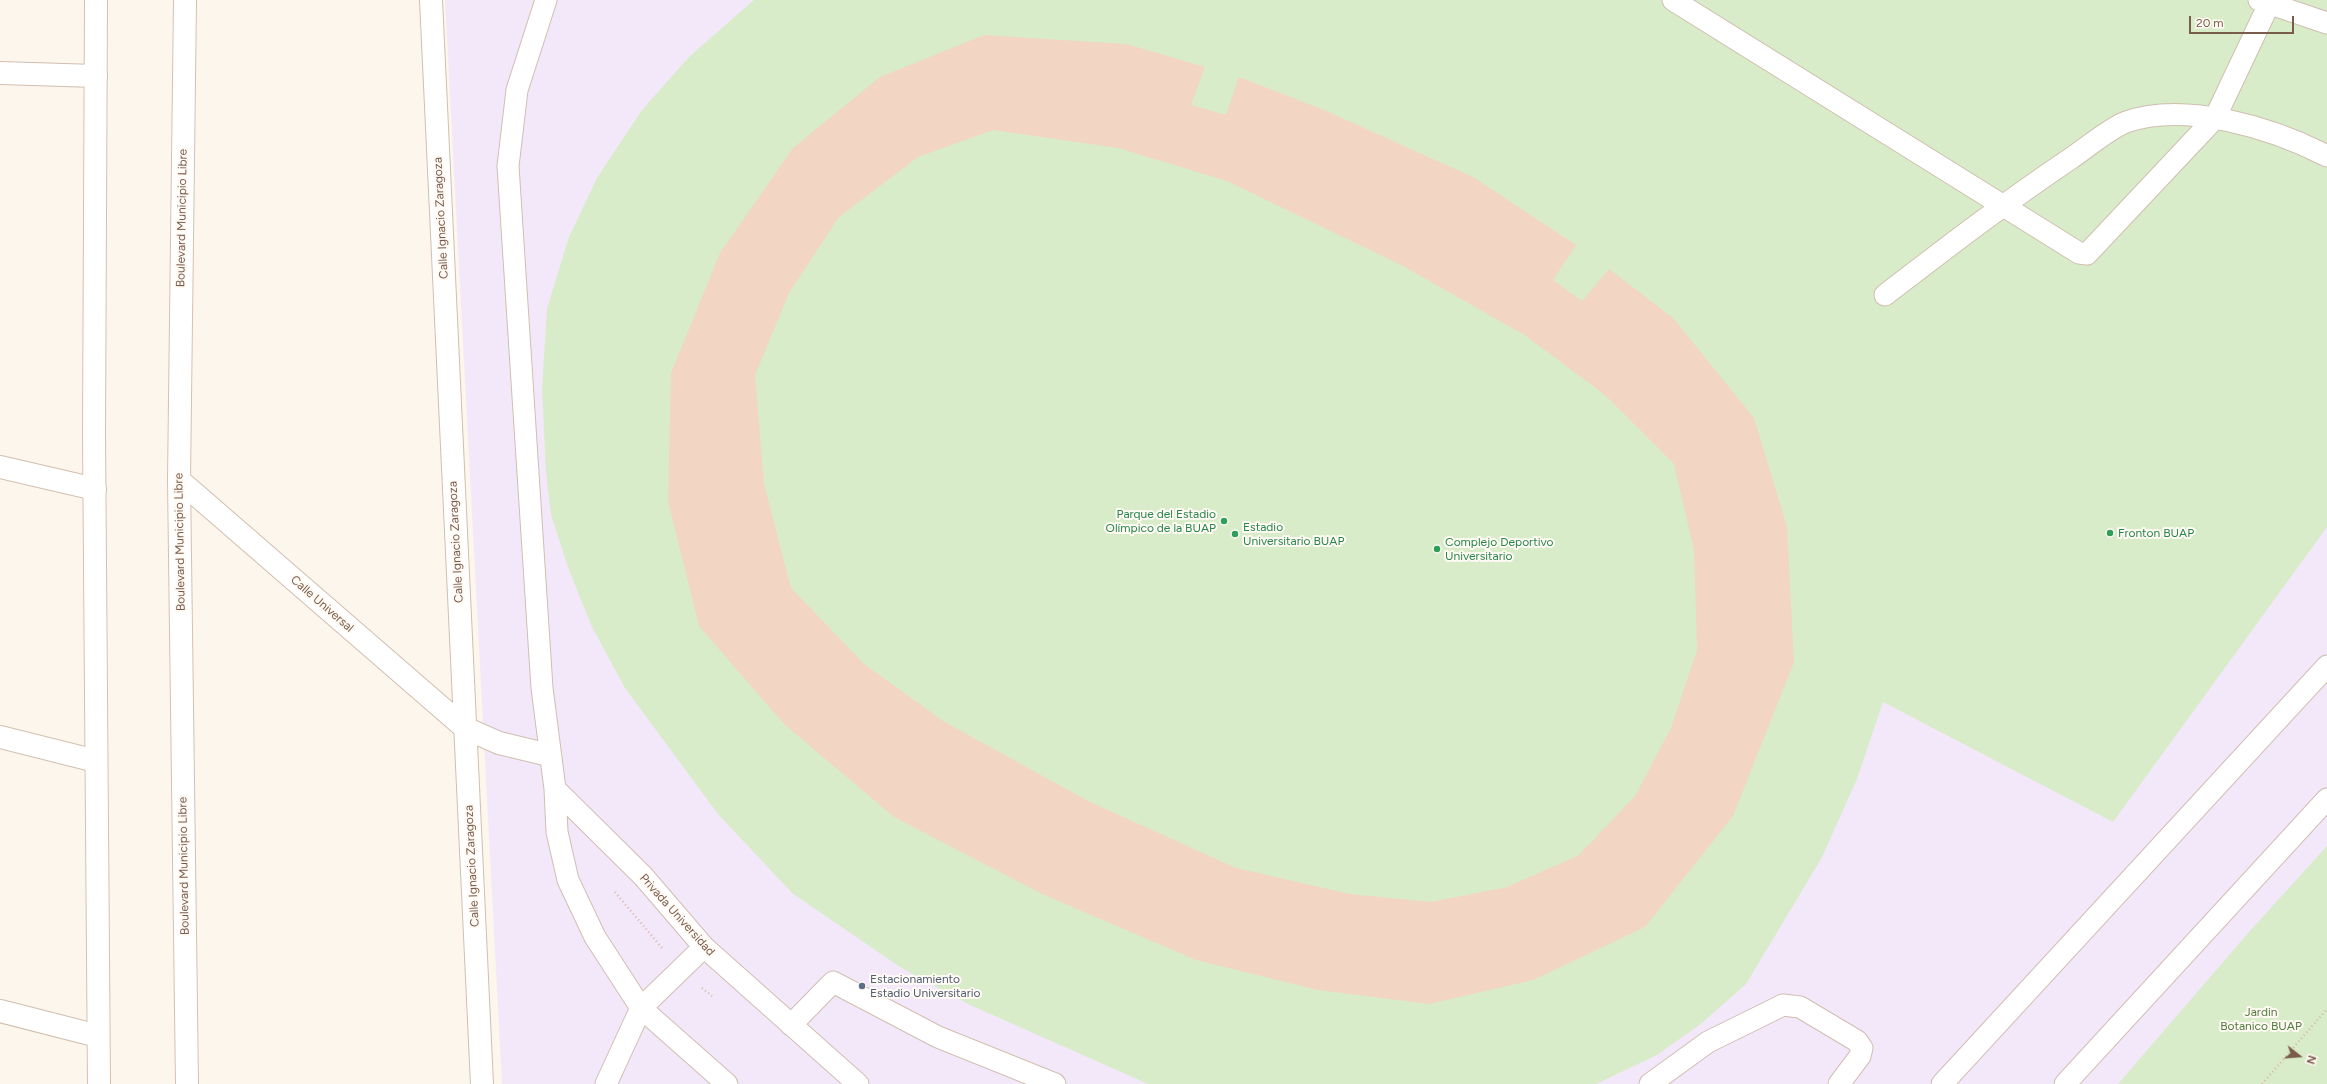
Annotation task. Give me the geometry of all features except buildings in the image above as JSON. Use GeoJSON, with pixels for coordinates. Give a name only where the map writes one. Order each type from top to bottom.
{"type":"FeatureCollection","features":[{"type":"Feature","properties":{"kind":"main road"},"geometry":{"type":"LineString","coordinates":[[96,0],[95,489],[99,1084]]}},
{"type":"Feature","properties":{"kind":"main road","name":"Boulevard Municipio Libre"},"geometry":{"type":"LineString","coordinates":[[185,0],[179,480],[187,1084]]}},
{"type":"Feature","properties":{"kind":"main road","name":"Calle Ignacio Zaragoza"},"geometry":{"type":"LineString","coordinates":[[431,0],[482,1084]]}},
{"type":"Feature","properties":{"kind":"main road"},"geometry":{"type":"LineString","coordinates":[[0,73],[96,76]]}},
{"type":"Feature","properties":{"kind":"main road"},"geometry":{"type":"LineString","coordinates":[[0,467],[95,489]]}},
{"type":"Feature","properties":{"kind":"main road","name":"Calle Universal"},"geometry":{"type":"LineString","coordinates":[[179,480],[465,728],[499,743],[549,755]]}},
{"type":"Feature","properties":{"kind":"main road"},"geometry":{"type":"LineString","coordinates":[[0,737],[96,761]]}},
{"type":"Feature","properties":{"kind":"main road"},"geometry":{"type":"LineString","coordinates":[[0,1011],[98,1036]]}},
{"type":"Feature","properties":{"kind":"lane"},"geometry":{"type":"LineString","coordinates":[[546,0],[517,90],[508,166],[542,688],[549,755],[555,789],[557,832],[568,880],[595,937],[641,1008],[727,1084]]}},
{"type":"Feature","properties":{"kind":"lane"},"geometry":{"type":"LineString","coordinates":[[1673,0],[2079,253],[2087,254],[2216,118],[2264,2],[2327,23]]}},
{"type":"Feature","properties":{"kind":"lane"},"geometry":{"type":"LineString","coordinates":[[1885,295],[2001,205],[2125,123],[2176,115],[2216,118],[2268,132],[2327,156]]}},
{"type":"Feature","properties":{"kind":"lane"},"geometry":{"type":"LineString","coordinates":[[1942,1084],[2327,666]]}},
{"type":"Feature","properties":{"kind":"lane","name":"Privada Universidad"},"geometry":{"type":"LineString","coordinates":[[555,789],[643,876],[704,947],[858,1084]]}},
{"type":"Feature","properties":{"kind":"lane"},"geometry":{"type":"LineString","coordinates":[[2065,1084],[2327,798]]}},
{"type":"Feature","properties":{"kind":"lane"},"geometry":{"type":"LineString","coordinates":[[606,1084],[641,1008],[704,947]]}},
{"type":"Feature","properties":{"kind":"lane"},"geometry":{"type":"LineString","coordinates":[[792,1025],[833,982],[938,1037],[1054,1084]]}},
{"type":"Feature","properties":{"kind":"lane"},"geometry":{"type":"LineString","coordinates":[[1650,1084],[1708,1042],[1783,1005],[1800,1007],[1857,1041],[1862,1048],[1860,1056],[1839,1084]]}},
{"type":"Feature","properties":{"kind":"path"},"geometry":{"type":"LineString","coordinates":[[2262,1084],[2327,1009]]}},
{"type":"Feature","properties":{"kind":"shaded area","name":"Estadio Universitario BUAP"},"geometry":{"type":"Polygon","coordinates":[[[445,0],[2327,0],[2327,1084],[502,1084],[445,0]]]}},
{"type":"Feature","properties":{"kind":"green space","name":"Estadio Universitario BUAP"},"geometry":{"type":"Polygon","coordinates":[[[754,0],[2327,0],[2327,527],[2113,822],[1883,702],[1857,779],[1821,859],[1746,984],[1702,1023],[1657,1055],[1596,1084],[1148,1084],[970,1005],[900,967],[792,893],[718,814],[625,688],[592,627],[569,570],[551,515],[546,472],[542,388],[547,309],[569,237],[597,178],[642,110],[690,56],[754,0]]]}},
{"type":"Feature","properties":{"kind":"green space","name":"Jardin Botanico BUAP"},"geometry":{"type":"Polygon","coordinates":[[[2327,846],[2327,1084],[2118,1084],[2249,932],[2327,846]]]}},
{"type":"Feature","properties":{"kind":"place","name":"Parque del Estadio Olímpico de la BUAP"},"geometry":{"type":"Point","coordinates":[1224,521]}},
{"type":"Feature","properties":{"kind":"place","name":"Fronton BUAP"},"geometry":{"type":"Point","coordinates":[2110,533]}},
{"type":"Feature","properties":{"kind":"place","name":"Estadio Universitario BUAP"},"geometry":{"type":"Point","coordinates":[1235,534]}},
{"type":"Feature","properties":{"kind":"place","name":"Complejo Deportivo Universitario"},"geometry":{"type":"Point","coordinates":[1437,549]}},
{"type":"Feature","properties":{"kind":"place","name":"Estacionamiento Estadio Universitario"},"geometry":{"type":"Point","coordinates":[862,986]}}]}
